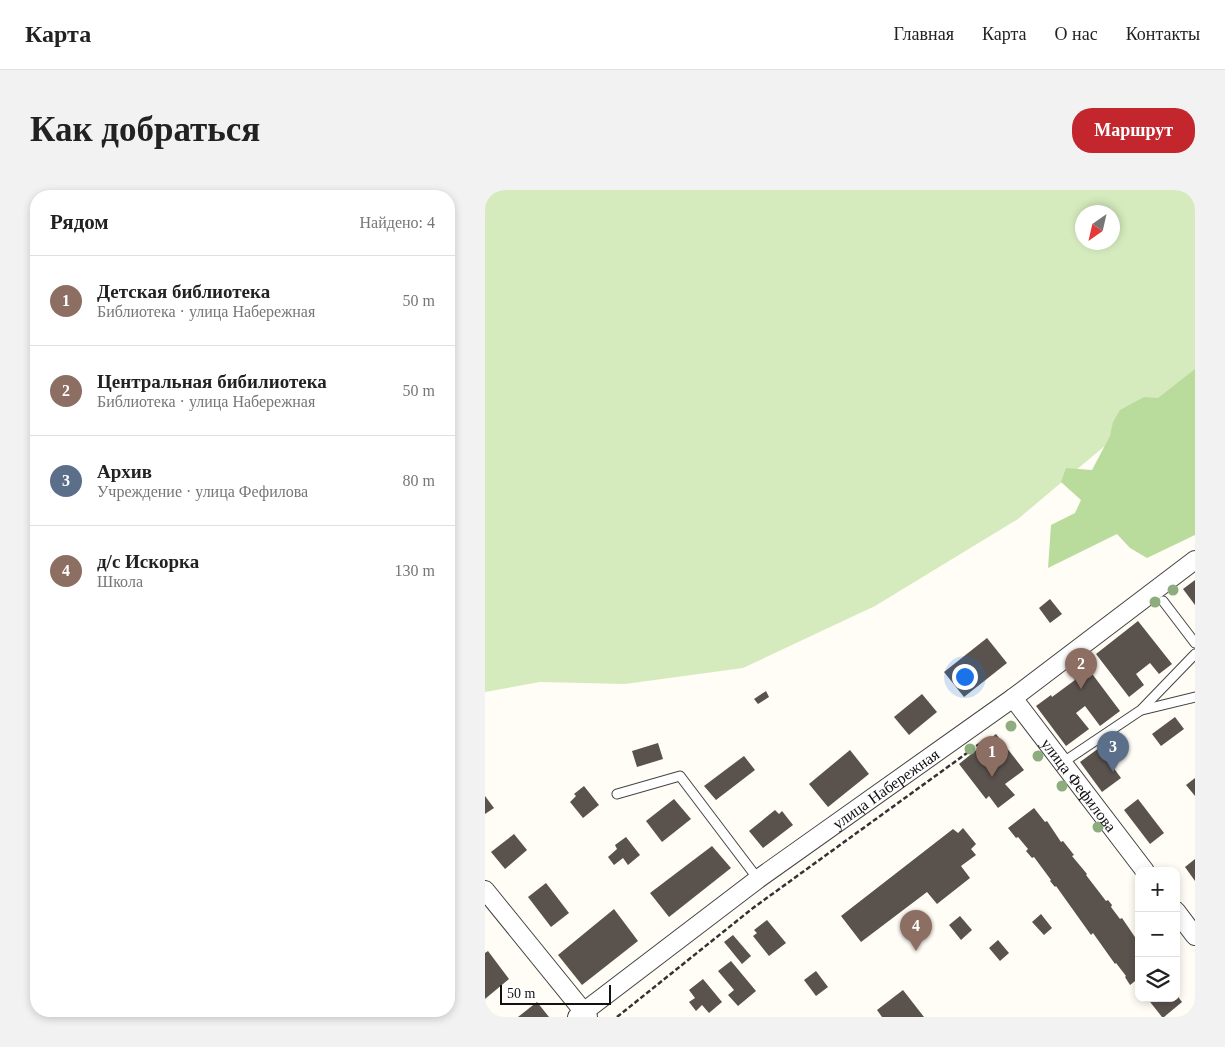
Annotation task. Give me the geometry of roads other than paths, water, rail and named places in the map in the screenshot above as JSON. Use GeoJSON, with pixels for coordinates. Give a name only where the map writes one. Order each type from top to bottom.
{"type":"FeatureCollection","features":[{"type":"Feature","properties":{"kind":"street","name":"улица Набережная"},"geometry":{"type":"LineString","coordinates":[[583,1015],[758,879],[1013,698],[1195,560]]}},
{"type":"Feature","properties":{"kind":"street","name":"улица Фефилова"},"geometry":{"type":"LineString","coordinates":[[1013,698],[1142,867]]}},
{"type":"Feature","properties":{"kind":"street"},"geometry":{"type":"LineString","coordinates":[[485,890],[583,1015]]}},
{"type":"Feature","properties":{"kind":"street"},"geometry":{"type":"LineString","coordinates":[[1177,912],[1195,936]]}},
{"type":"Feature","properties":{"kind":"lane"},"geometry":{"type":"LineString","coordinates":[[1163,601],[1195,643]]}},
{"type":"Feature","properties":{"kind":"lane"},"geometry":{"type":"LineString","coordinates":[[1062,763],[1141,710],[1195,654]]}},
{"type":"Feature","properties":{"kind":"lane"},"geometry":{"type":"LineString","coordinates":[[1141,710],[1195,697]]}},
{"type":"Feature","properties":{"kind":"lane"},"geometry":{"type":"LineString","coordinates":[[617,794],[680,776],[758,879]]}},
{"type":"Feature","properties":{"kind":"place","name":"Центральная бибилиотека"},"geometry":{"type":"Point","coordinates":[1081,689]}},
{"type":"Feature","properties":{"kind":"place","name":"Архив"},"geometry":{"type":"Point","coordinates":[1113,772]}},
{"type":"Feature","properties":{"kind":"place","name":"Детская библиотека"},"geometry":{"type":"Point","coordinates":[992,777]}},
{"type":"Feature","properties":{"kind":"place","name":"д/с Искорка"},"geometry":{"type":"Point","coordinates":[916,951]}}]}
